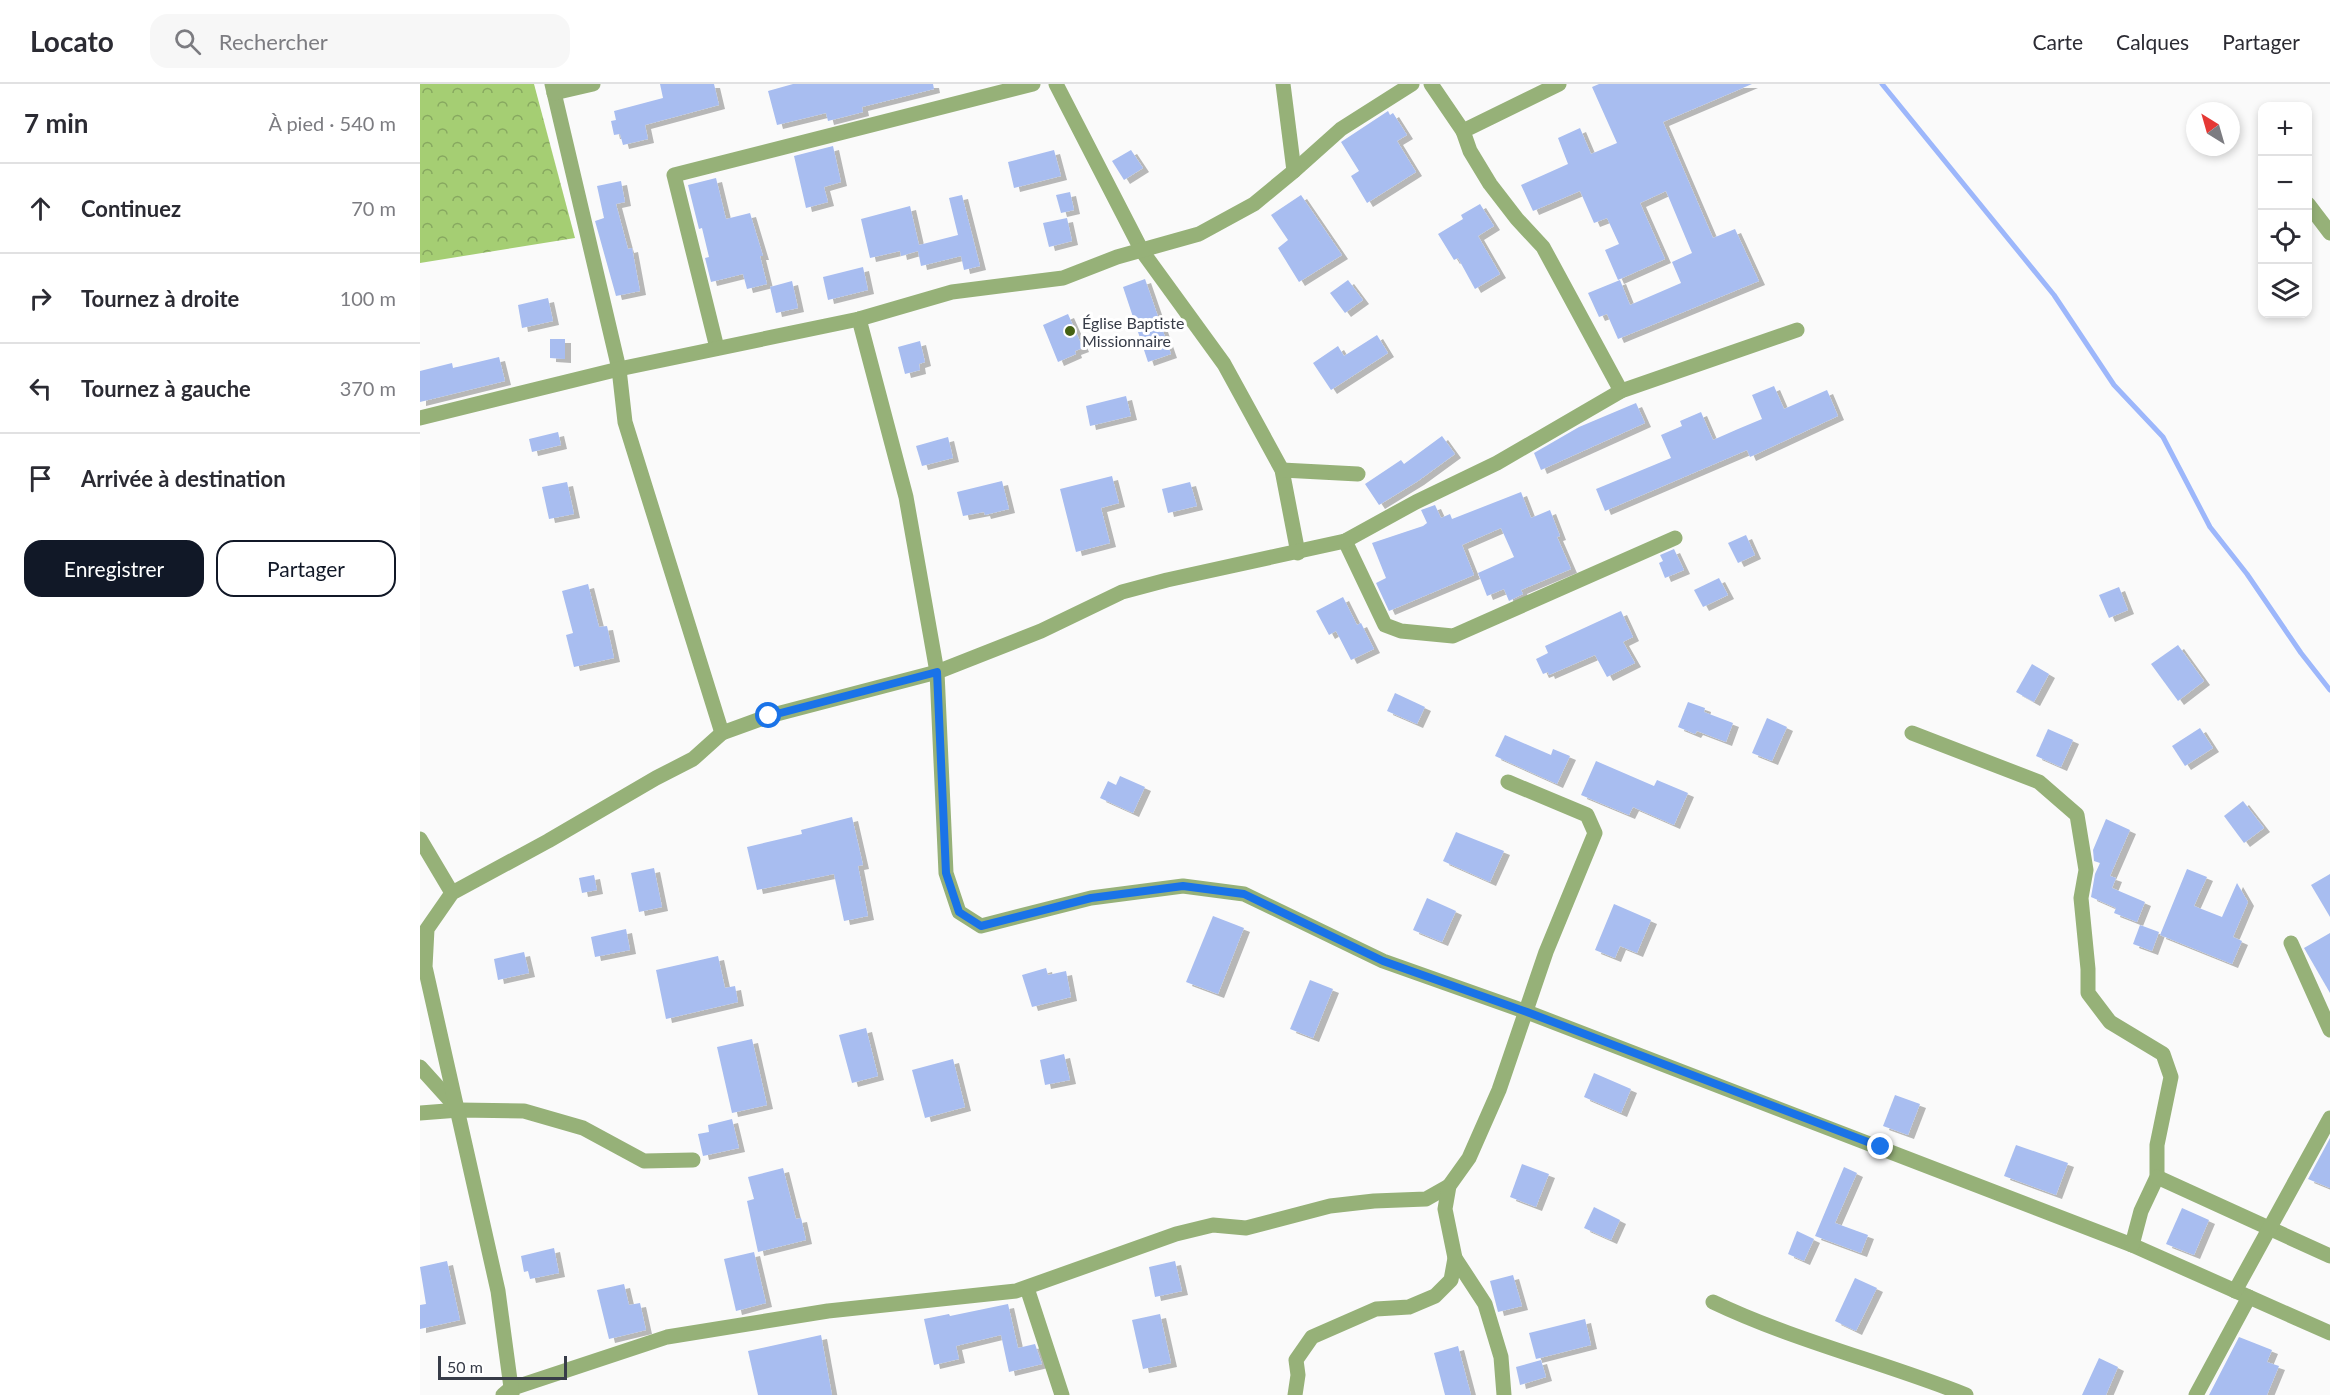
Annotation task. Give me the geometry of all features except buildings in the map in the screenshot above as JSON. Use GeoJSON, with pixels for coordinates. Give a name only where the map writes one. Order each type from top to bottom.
{"type":"FeatureCollection","features":[{"type":"Feature","properties":{"kind":"street"},"geometry":{"type":"LineString","coordinates":[[593,84],[553,89],[619,369],[625,422],[722,733]]}},
{"type":"Feature","properties":{"kind":"street"},"geometry":{"type":"LineString","coordinates":[[717,348],[674,175],[1033,84]]}},
{"type":"Feature","properties":{"kind":"street"},"geometry":{"type":"LineString","coordinates":[[1056,84],[1142,251],[1224,364],[1282,470],[1298,553]]}},
{"type":"Feature","properties":{"kind":"street"},"geometry":{"type":"LineString","coordinates":[[1283,84],[1294,171]]}},
{"type":"Feature","properties":{"kind":"street"},"geometry":{"type":"LineString","coordinates":[[420,418],[619,369],[859,320],[952,292],[1063,278],[1117,257],[1199,234],[1254,204],[1341,129],[1412,84]]}},
{"type":"Feature","properties":{"kind":"street"},"geometry":{"type":"LineString","coordinates":[[1431,84],[1463,131],[1470,151],[1491,184],[1517,219],[1543,247],[1621,391]]}},
{"type":"Feature","properties":{"kind":"street"},"geometry":{"type":"LineString","coordinates":[[1463,131],[1559,84]]}},
{"type":"Feature","properties":{"kind":"street"},"geometry":{"type":"LineString","coordinates":[[2312,210],[2330,233]]}},
{"type":"Feature","properties":{"kind":"street"},"geometry":{"type":"LineString","coordinates":[[859,320],[906,497],[937,672],[946,873],[959,912],[981,926],[1091,898],[1183,886],[1244,894],[1383,961],[1527,1012],[2132,1245],[2330,1333]]}},
{"type":"Feature","properties":{"kind":"street"},"geometry":{"type":"LineString","coordinates":[[1508,782],[1587,815],[1595,833],[1546,952],[1499,1090],[1469,1158],[1449,1186],[1426,1199],[1374,1200],[1330,1206],[1246,1228],[1213,1225],[1176,1234],[1027,1288],[828,1311],[667,1337],[508,1393],[498,1290],[425,967],[424,929],[452,893],[693,759],[722,733],[769,716],[937,672],[1041,631],[1122,592],[1345,541],[1416,502],[1497,464],[1621,391],[1797,330]]}},
{"type":"Feature","properties":{"kind":"street"},"geometry":{"type":"LineString","coordinates":[[1282,470],[1358,474]]}},
{"type":"Feature","properties":{"kind":"street"},"geometry":{"type":"LineString","coordinates":[[1345,541],[1385,625],[1401,632],[1453,636],[1675,538]]}},
{"type":"Feature","properties":{"kind":"street"},"geometry":{"type":"LineString","coordinates":[[1912,733],[2039,782],[2078,815],[2086,870],[2081,898],[2088,993],[2109,1022],[2163,1054],[2171,1077],[2157,1145],[2157,1176],[2141,1210],[2132,1245]]}},
{"type":"Feature","properties":{"kind":"street"},"geometry":{"type":"LineString","coordinates":[[420,838],[452,893]]}},
{"type":"Feature","properties":{"kind":"street"},"geometry":{"type":"LineString","coordinates":[[2291,943],[2330,1030]]}},
{"type":"Feature","properties":{"kind":"street"},"geometry":{"type":"LineString","coordinates":[[420,1067],[459,1110]]}},
{"type":"Feature","properties":{"kind":"street"},"geometry":{"type":"LineString","coordinates":[[420,1113],[459,1110],[524,1111],[583,1128],[644,1161],[693,1160]]}},
{"type":"Feature","properties":{"kind":"street"},"geometry":{"type":"LineString","coordinates":[[2196,1395],[2269,1228],[2330,1118]]}},
{"type":"Feature","properties":{"kind":"street"},"geometry":{"type":"LineString","coordinates":[[2157,1176],[2330,1256]]}},
{"type":"Feature","properties":{"kind":"street"},"geometry":{"type":"LineString","coordinates":[[1449,1186],[1445,1209],[1455,1258],[1485,1304],[1501,1357],[1504,1395]]}},
{"type":"Feature","properties":{"kind":"street"},"geometry":{"type":"LineString","coordinates":[[1295,1395],[1298,1375],[1296,1360],[1312,1337],[1376,1309],[1409,1307],[1436,1296],[1451,1280],[1455,1258]]}},
{"type":"Feature","properties":{"kind":"street"},"geometry":{"type":"LineString","coordinates":[[1027,1288],[1062,1395]]}},
{"type":"Feature","properties":{"kind":"street"},"geometry":{"type":"LineString","coordinates":[[1713,1302],[1752,1321],[1914,1374],[1966,1395]]}},
{"type":"Feature","properties":{"kind":"green space"},"geometry":{"type":"Polygon","coordinates":[[[420,84],[534,84],[575,238],[420,263],[420,84]]]}},
{"type":"Feature","properties":{"kind":"waterway"},"geometry":{"type":"LineString","coordinates":[[1882,84],[2054,295],[2114,385],[2163,437],[2210,527],[2247,574],[2301,653],[2330,690]]}},
{"type":"Feature","properties":{"kind":"place","name":"Église Baptiste Missionnaire"},"geometry":{"type":"Point","coordinates":[1070,331]}},
{"type":"Feature","properties":{"kind":"route"},"geometry":{"type":"LineString","coordinates":[[769,716],[937,672],[946,873],[959,912],[981,926],[1091,898],[1183,886],[1244,894],[1383,961],[1527,1012],[1881,1147]]}}]}
